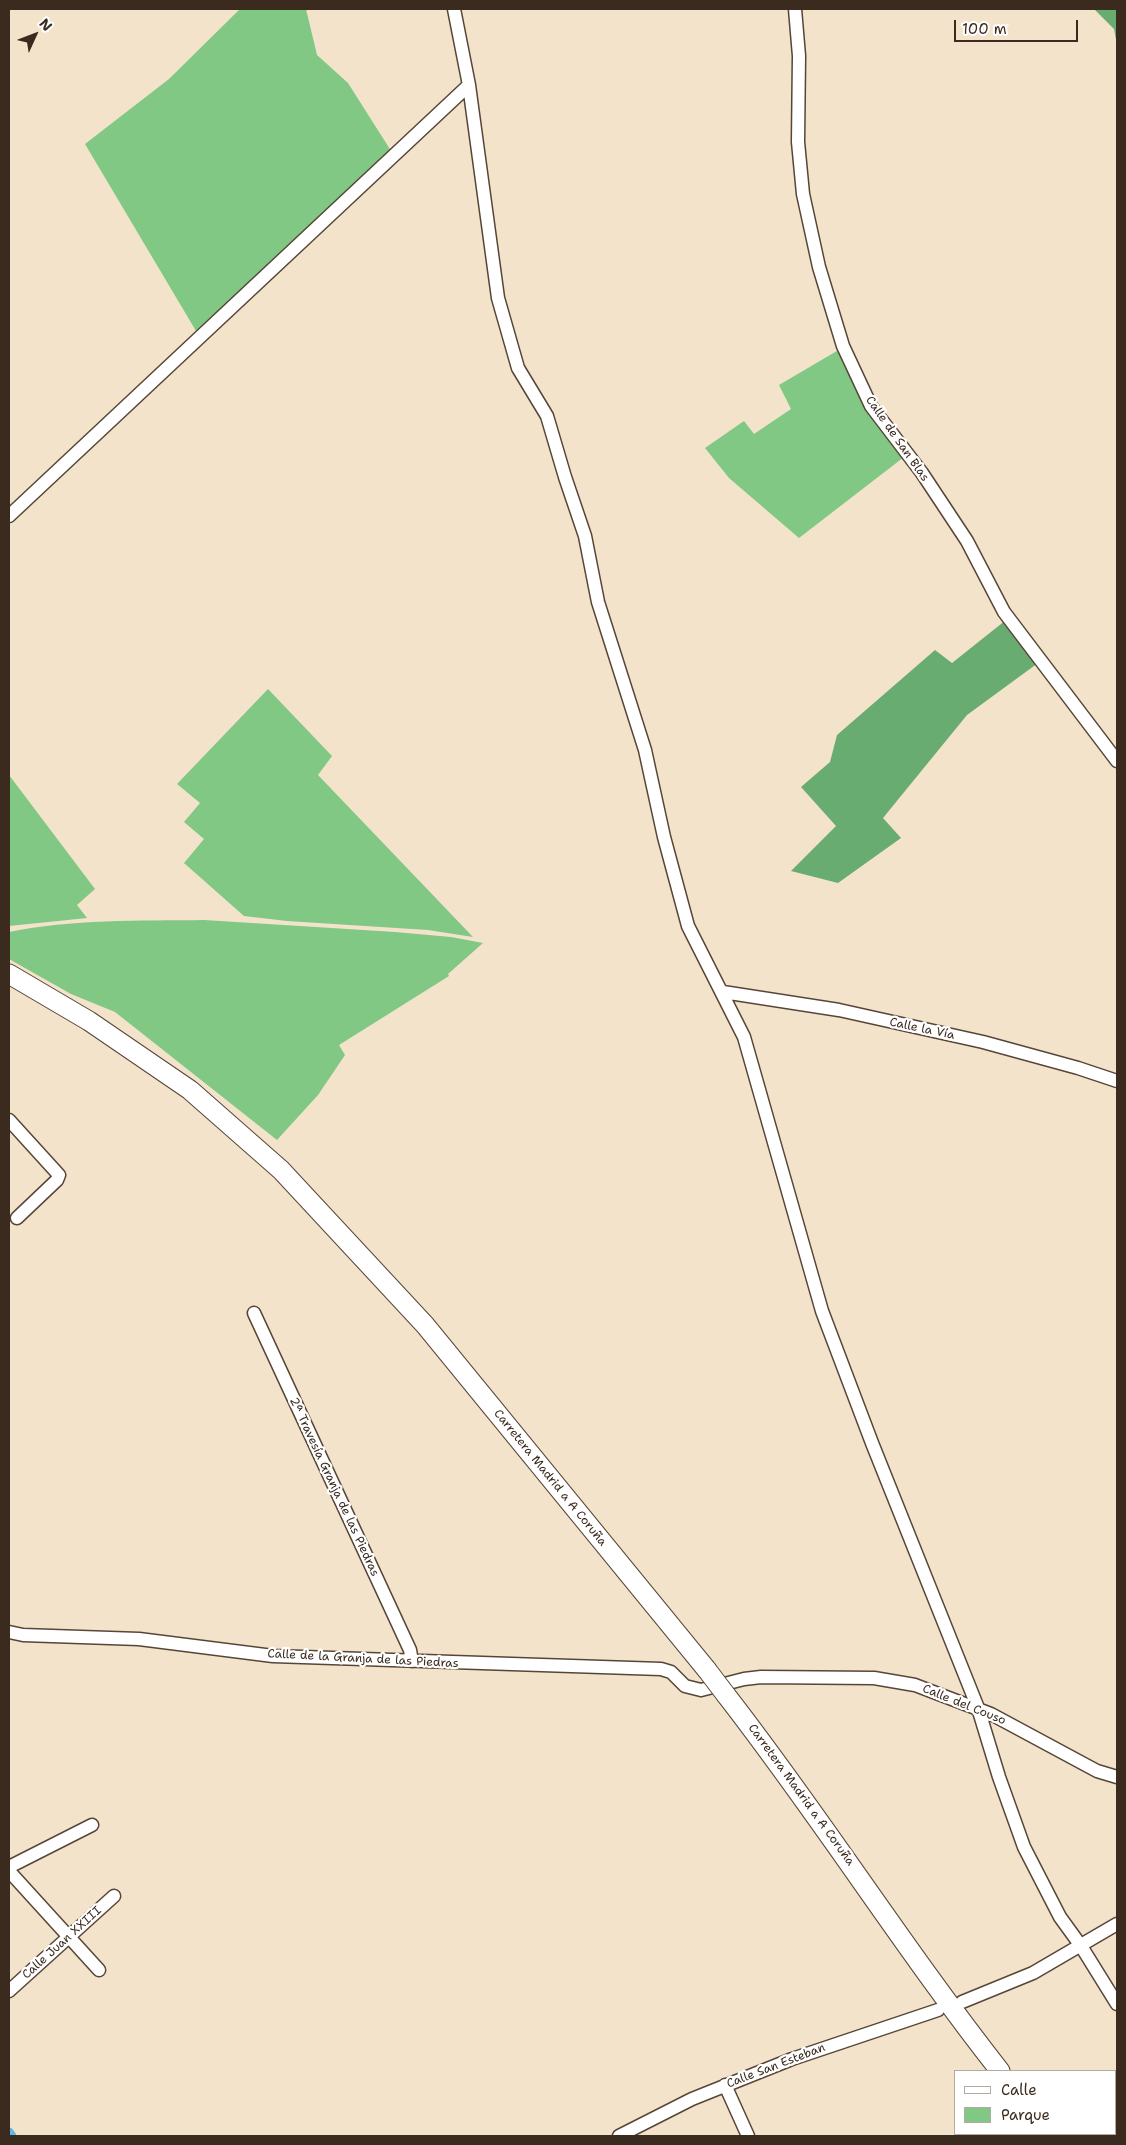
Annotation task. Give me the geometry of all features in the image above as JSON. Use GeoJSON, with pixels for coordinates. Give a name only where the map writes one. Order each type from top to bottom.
{"type":"FeatureCollection","features":[{"type":"Feature","properties":{"kind":"highway","name":"Carretera Madrid a A Coruña"},"geometry":{"type":"LineString","coordinates":[[9,974],[89,1021],[190,1090],[281,1170],[425,1325],[707,1670],[718,1692],[782,1766],[940,1993],[999,2070]]}},
{"type":"Feature","properties":{"kind":"street"},"geometry":{"type":"LineString","coordinates":[[454,9],[469,85],[498,298],[507,334],[518,368],[547,416],[585,536],[598,602],[645,750],[664,837],[688,926],[704,961],[723,992],[744,1037],[822,1311],[872,1443],[978,1708],[1024,1847],[1060,1917],[1081,1946],[1117,2004]]}},
{"type":"Feature","properties":{"kind":"street","name":"Calle de San Blas"},"geometry":{"type":"LineString","coordinates":[[795,9],[798,56],[798,142],[802,194],[819,268],[843,346],[871,406],[922,473],[967,541],[1004,612],[1117,761]]}},
{"type":"Feature","properties":{"kind":"street"},"geometry":{"type":"LineString","coordinates":[[9,516],[469,85]]}},
{"type":"Feature","properties":{"kind":"street","name":"Calle la Vía"},"geometry":{"type":"LineString","coordinates":[[723,992],[839,1010],[983,1042],[1078,1068],[1117,1081]]}},
{"type":"Feature","properties":{"kind":"street"},"geometry":{"type":"LineString","coordinates":[[9,1120],[59,1175],[57,1180],[17,1218]]}},
{"type":"Feature","properties":{"kind":"street","name":"2ª Travesía Granja de las Piedras"},"geometry":{"type":"LineString","coordinates":[[254,1313],[410,1650],[412,1661]]}},
{"type":"Feature","properties":{"kind":"street","name":"Calle de la Granja de las Piedras"},"geometry":{"type":"LineString","coordinates":[[9,1632],[23,1635],[139,1639],[273,1656],[661,1669],[671,1672],[685,1686],[694,1690],[718,1692]]}},
{"type":"Feature","properties":{"kind":"street","name":"Calle del Couso"},"geometry":{"type":"LineString","coordinates":[[718,1692],[752,1678],[874,1678],[915,1685],[978,1708],[1097,1770],[1117,1777]]}},
{"type":"Feature","properties":{"kind":"street"},"geometry":{"type":"LineString","coordinates":[[9,1867],[92,1824]]}},
{"type":"Feature","properties":{"kind":"street"},"geometry":{"type":"LineString","coordinates":[[9,1871],[99,1970]]}},
{"type":"Feature","properties":{"kind":"street","name":"Calle Juan XXIII"},"geometry":{"type":"LineString","coordinates":[[9,1990],[114,1896]]}},
{"type":"Feature","properties":{"kind":"street"},"geometry":{"type":"LineString","coordinates":[[962,2002],[1033,1973],[1117,1924]]}},
{"type":"Feature","properties":{"kind":"street","name":"Calle San Esteban"},"geometry":{"type":"LineString","coordinates":[[620,2136],[692,2099],[725,2085],[800,2056],[938,2010]]}},
{"type":"Feature","properties":{"kind":"street"},"geometry":{"type":"LineString","coordinates":[[725,2085],[748,2136]]}},
{"type":"Feature","properties":{"kind":"green space"},"geometry":{"type":"Polygon","coordinates":[[[240,9],[306,9],[317,55],[348,83],[393,154],[199,336],[85,144],[169,79],[240,9]]]}},
{"type":"Feature","properties":{"kind":"green space"},"geometry":{"type":"Polygon","coordinates":[[[1094,9],[1117,9],[1117,45],[1114,29],[1094,9]]]}},
{"type":"Feature","properties":{"kind":"green space"},"geometry":{"type":"Polygon","coordinates":[[[842,348],[904,457],[799,538],[729,478],[705,448],[744,421],[754,434],[791,409],[779,385],[842,348]]]}},
{"type":"Feature","properties":{"kind":"green space"},"geometry":{"type":"Polygon","coordinates":[[[1006,620],[1038,663],[967,715],[883,818],[901,838],[838,883],[791,871],[836,826],[801,787],[830,762],[837,735],[935,650],[952,663],[1006,620]]]}},
{"type":"Feature","properties":{"kind":"green space"},"geometry":{"type":"Polygon","coordinates":[[[268,689],[332,756],[318,775],[473,937],[428,930],[287,921],[244,916],[184,863],[204,839],[184,822],[200,803],[177,784],[268,689]]]}},
{"type":"Feature","properties":{"kind":"green space"},"geometry":{"type":"Polygon","coordinates":[[[9,775],[95,889],[77,905],[87,918],[9,926],[9,775]]]}},
{"type":"Feature","properties":{"kind":"green space"},"geometry":{"type":"Polygon","coordinates":[[[204,920],[395,932],[451,937],[483,943],[448,974],[449,976],[339,1045],[345,1055],[318,1095],[277,1140],[115,1012],[71,994],[9,959],[9,932],[81,923],[204,920]]]}},
{"type":"Feature","properties":{"kind":"waterway"},"geometry":{"type":"LineString","coordinates":[[9,2132],[12,2136]]}}]}
